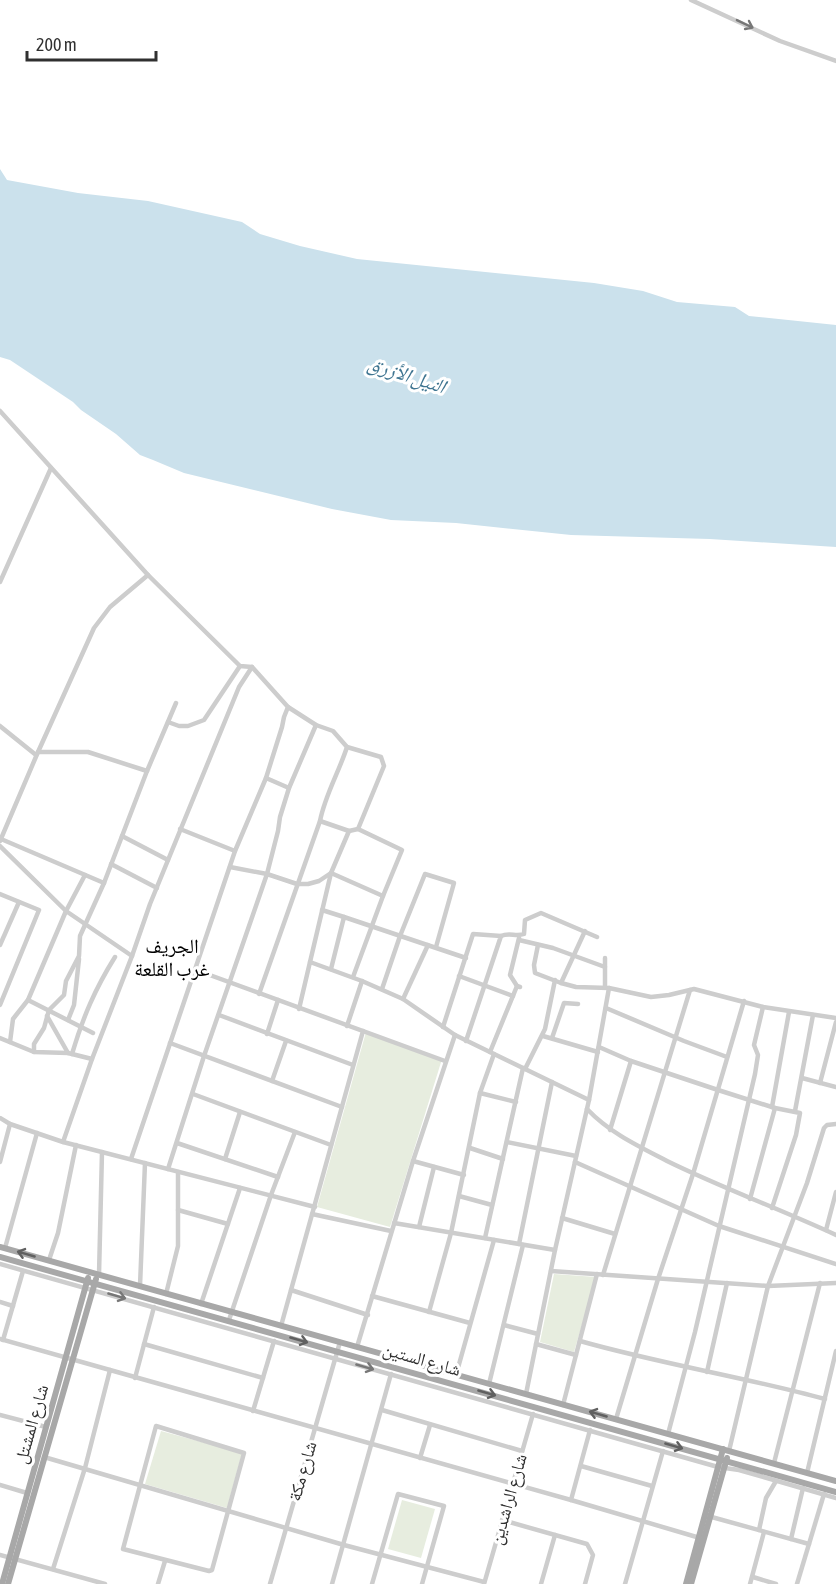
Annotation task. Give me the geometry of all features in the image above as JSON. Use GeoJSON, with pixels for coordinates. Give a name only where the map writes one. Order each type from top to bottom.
{"type":"FeatureCollection","features":[{"type":"Feature","properties":{"kind":"main road","name":"شارع الستين"},"geometry":{"type":"LineString","coordinates":[[3,1247],[836,1481]]}},
{"type":"Feature","properties":{"kind":"main road","name":"شارع الستين"},"geometry":{"type":"LineString","coordinates":[[0,1257],[90,1285],[229,1320],[337,1355],[448,1382],[836,1492]]}},
{"type":"Feature","properties":{"kind":"main road","name":"شارع المشتل"},"geometry":{"type":"LineString","coordinates":[[2,1584],[44,1457],[90,1285],[89,1272]]}},
{"type":"Feature","properties":{"kind":"main road","name":"شارع المشتل"},"geometry":{"type":"LineString","coordinates":[[90,1285],[99,1275]]}},
{"type":"Feature","properties":{"kind":"main road"},"geometry":{"type":"LineString","coordinates":[[215,1317],[217,1308]]}},
{"type":"Feature","properties":{"kind":"main road","name":"شارع المشتل"},"geometry":{"type":"LineString","coordinates":[[8,1584],[27,1493],[69,1359]]}},
{"type":"Feature","properties":{"kind":"main road"},"geometry":{"type":"LineString","coordinates":[[446,1390],[448,1382]]}},
{"type":"Feature","properties":{"kind":"main road"},"geometry":{"type":"LineString","coordinates":[[537,1407],[539,1398]]}},
{"type":"Feature","properties":{"kind":"main road"},"geometry":{"type":"LineString","coordinates":[[633,1443],[635,1435]]}},
{"type":"Feature","properties":{"kind":"main road"},"geometry":{"type":"LineString","coordinates":[[686,1584],[726,1450]]}},
{"type":"Feature","properties":{"kind":"main road"},"geometry":{"type":"LineString","coordinates":[[691,1584],[701,1538]]}},
{"type":"Feature","properties":{"kind":"street"},"geometry":{"type":"LineString","coordinates":[[691,0],[780,41],[836,61]]}},
{"type":"Feature","properties":{"kind":"street"},"geometry":{"type":"LineString","coordinates":[[0,412],[148,575],[240,666],[252,667],[288,707],[316,725],[333,731],[347,747],[381,757],[384,766],[358,829]]}},
{"type":"Feature","properties":{"kind":"street"},"geometry":{"type":"LineString","coordinates":[[0,582],[51,468]]}},
{"type":"Feature","properties":{"kind":"street"},"geometry":{"type":"LineString","coordinates":[[104,883],[0,840],[94,628],[110,607],[148,575]]}},
{"type":"Feature","properties":{"kind":"street"},"geometry":{"type":"LineString","coordinates":[[168,722],[179,726],[204,720],[240,666]]}},
{"type":"Feature","properties":{"kind":"street"},"geometry":{"type":"LineString","coordinates":[[63,1142],[92,1059],[180,829],[239,687],[252,667]]}},
{"type":"Feature","properties":{"kind":"street"},"geometry":{"type":"LineString","coordinates":[[68,1020],[74,1005],[80,936],[104,883],[176,703]]}},
{"type":"Feature","properties":{"kind":"street"},"geometry":{"type":"LineString","coordinates":[[131,1159],[235,851],[266,778],[288,707]]}},
{"type":"Feature","properties":{"kind":"street"},"geometry":{"type":"LineString","coordinates":[[168,1169],[204,1056],[267,874],[289,788],[316,725]]}},
{"type":"Feature","properties":{"kind":"street"},"geometry":{"type":"LineString","coordinates":[[0,726],[37,753],[88,752],[147,771]]}},
{"type":"Feature","properties":{"kind":"street"},"geometry":{"type":"LineString","coordinates":[[259,994],[320,821],[324,803],[347,747]]}},
{"type":"Feature","properties":{"kind":"street"},"geometry":{"type":"LineString","coordinates":[[266,778],[289,788]]}},
{"type":"Feature","properties":{"kind":"street"},"geometry":{"type":"LineString","coordinates":[[320,821],[349,831],[358,829],[402,850],[353,977]]}},
{"type":"Feature","properties":{"kind":"street"},"geometry":{"type":"LineString","coordinates":[[180,829],[235,851]]}},
{"type":"Feature","properties":{"kind":"street"},"geometry":{"type":"LineString","coordinates":[[299,1009],[331,873],[349,831]]}},
{"type":"Feature","properties":{"kind":"street"},"geometry":{"type":"LineString","coordinates":[[122,836],[168,860]]}},
{"type":"Feature","properties":{"kind":"street"},"geometry":{"type":"LineString","coordinates":[[0,846],[66,911],[132,956]]}},
{"type":"Feature","properties":{"kind":"street"},"geometry":{"type":"LineString","coordinates":[[111,864],[157,888]]}},
{"type":"Feature","properties":{"kind":"street"},"geometry":{"type":"LineString","coordinates":[[230,867],[267,874],[297,884],[319,881],[331,873]]}},
{"type":"Feature","properties":{"kind":"street"},"geometry":{"type":"LineString","coordinates":[[331,873],[383,896]]}},
{"type":"Feature","properties":{"kind":"street"},"geometry":{"type":"LineString","coordinates":[[10,1042],[13,1019],[28,1000],[66,911],[85,875]]}},
{"type":"Feature","properties":{"kind":"street"},"geometry":{"type":"LineString","coordinates":[[382,989],[423,875],[453,881],[454,885],[436,947]]}},
{"type":"Feature","properties":{"kind":"street"},"geometry":{"type":"LineString","coordinates":[[0,894],[39,910],[0,1005]]}},
{"type":"Feature","properties":{"kind":"street"},"geometry":{"type":"LineString","coordinates":[[0,945],[19,902]]}},
{"type":"Feature","properties":{"kind":"street"},"geometry":{"type":"LineString","coordinates":[[322,910],[466,958]]}},
{"type":"Feature","properties":{"kind":"street"},"geometry":{"type":"LineString","coordinates":[[429,1312],[451,1233],[480,1093],[492,1053],[518,986],[510,975],[519,938],[525,932],[525,921],[541,913],[597,937]]}},
{"type":"Feature","properties":{"kind":"street"},"geometry":{"type":"LineString","coordinates":[[331,969],[344,917]]}},
{"type":"Feature","properties":{"kind":"street"},"geometry":{"type":"LineString","coordinates":[[561,983],[585,931]]}},
{"type":"Feature","properties":{"kind":"street"},"geometry":{"type":"LineString","coordinates":[[443,1027],[474,933],[501,936],[508,933],[605,967]]}},
{"type":"Feature","properties":{"kind":"street"},"geometry":{"type":"LineString","coordinates":[[466,1041],[501,936]]}},
{"type":"Feature","properties":{"kind":"street"},"geometry":{"type":"LineString","coordinates":[[403,999],[428,945]]}},
{"type":"Feature","properties":{"kind":"street"},"geometry":{"type":"LineString","coordinates":[[538,945],[535,972],[576,987],[607,987],[651,997],[694,988],[763,1007],[836,1020],[820,1083]]}},
{"type":"Feature","properties":{"kind":"street"},"geometry":{"type":"LineString","coordinates":[[34,1052],[34,1044],[44,1028],[48,1013],[64,995],[66,981],[79,956]]}},
{"type":"Feature","properties":{"kind":"street"},"geometry":{"type":"LineString","coordinates":[[70,1053],[97,985],[115,957]]}},
{"type":"Feature","properties":{"kind":"street"},"geometry":{"type":"LineString","coordinates":[[525,1394],[589,1100],[606,1008],[607,987],[604,958]]}},
{"type":"Feature","properties":{"kind":"street"},"geometry":{"type":"LineString","coordinates":[[310,962],[353,977],[403,999],[466,1041],[589,1100]]}},
{"type":"Feature","properties":{"kind":"street"},"geometry":{"type":"LineString","coordinates":[[196,970],[446,1062]]}},
{"type":"Feature","properties":{"kind":"street"},"geometry":{"type":"LineString","coordinates":[[459,976],[513,996]]}},
{"type":"Feature","properties":{"kind":"street"},"geometry":{"type":"LineString","coordinates":[[485,1238],[524,1069],[543,1036],[555,980]]}},
{"type":"Feature","properties":{"kind":"street"},"geometry":{"type":"LineString","coordinates":[[347,1026],[362,981]]}},
{"type":"Feature","properties":{"kind":"street"},"geometry":{"type":"LineString","coordinates":[[0,987],[7,989]]}},
{"type":"Feature","properties":{"kind":"street"},"geometry":{"type":"LineString","coordinates":[[563,1405],[600,1274],[615,1234],[690,990]]}},
{"type":"Feature","properties":{"kind":"street"},"geometry":{"type":"LineString","coordinates":[[28,1000],[48,1013],[93,1033]]}},
{"type":"Feature","properties":{"kind":"street"},"geometry":{"type":"LineString","coordinates":[[267,1034],[278,1000]]}},
{"type":"Feature","properties":{"kind":"street"},"geometry":{"type":"LineString","coordinates":[[616,1419],[658,1279],[693,1174],[744,1001]]}},
{"type":"Feature","properties":{"kind":"street"},"geometry":{"type":"LineString","coordinates":[[552,1038],[564,1003],[578,1004]]}},
{"type":"Feature","properties":{"kind":"street"},"geometry":{"type":"LineString","coordinates":[[668,1434],[749,1100],[759,1055],[754,1045],[763,1007]]}},
{"type":"Feature","properties":{"kind":"street"},"geometry":{"type":"LineString","coordinates":[[606,1008],[727,1057]]}},
{"type":"Feature","properties":{"kind":"street"},"geometry":{"type":"LineString","coordinates":[[750,1199],[774,1107],[789,1012]]}},
{"type":"Feature","properties":{"kind":"street"},"geometry":{"type":"LineString","coordinates":[[48,1013],[70,1053]]}},
{"type":"Feature","properties":{"kind":"street"},"geometry":{"type":"LineString","coordinates":[[219,1015],[353,1065]]}},
{"type":"Feature","properties":{"kind":"street"},"geometry":{"type":"LineString","coordinates":[[795,1111],[813,1015]]}},
{"type":"Feature","properties":{"kind":"street"},"geometry":{"type":"LineString","coordinates":[[281,1326],[363,1031]]}},
{"type":"Feature","properties":{"kind":"street"},"geometry":{"type":"LineString","coordinates":[[357,1347],[393,1223],[455,1035]]}},
{"type":"Feature","properties":{"kind":"street"},"geometry":{"type":"LineString","coordinates":[[543,1036],[598,1050],[749,1100],[795,1111],[801,1115],[772,1208]]}},
{"type":"Feature","properties":{"kind":"street"},"geometry":{"type":"LineString","coordinates":[[0,1038],[34,1052],[70,1053],[92,1059]]}},
{"type":"Feature","properties":{"kind":"street"},"geometry":{"type":"LineString","coordinates":[[272,1081],[285,1041]]}},
{"type":"Feature","properties":{"kind":"street"},"geometry":{"type":"LineString","coordinates":[[170,1043],[342,1107]]}},
{"type":"Feature","properties":{"kind":"street"},"geometry":{"type":"LineString","coordinates":[[610,1130],[631,1061]]}},
{"type":"Feature","properties":{"kind":"street"},"geometry":{"type":"LineString","coordinates":[[802,1078],[836,1087]]}},
{"type":"Feature","properties":{"kind":"street"},"geometry":{"type":"LineString","coordinates":[[489,1384],[521,1244],[552,1082]]}},
{"type":"Feature","properties":{"kind":"street"},"geometry":{"type":"LineString","coordinates":[[480,1093],[516,1102]]}},
{"type":"Feature","properties":{"kind":"street"},"geometry":{"type":"LineString","coordinates":[[193,1094],[331,1145]]}},
{"type":"Feature","properties":{"kind":"street"},"geometry":{"type":"LineString","coordinates":[[587,1109],[610,1130],[641,1148],[728,1190],[836,1235]]}},
{"type":"Feature","properties":{"kind":"street"},"geometry":{"type":"LineString","coordinates":[[225,1159],[240,1112]]}},
{"type":"Feature","properties":{"kind":"street"},"geometry":{"type":"LineString","coordinates":[[0,1118],[10,1124],[63,1142],[315,1207]]}},
{"type":"Feature","properties":{"kind":"street"},"geometry":{"type":"LineString","coordinates":[[0,1162],[10,1124]]}},
{"type":"Feature","properties":{"kind":"street"},"geometry":{"type":"LineString","coordinates":[[726,1450],[746,1380],[768,1286],[807,1183],[824,1128],[827,1125],[836,1124]]}},
{"type":"Feature","properties":{"kind":"street"},"geometry":{"type":"LineString","coordinates":[[3,1247],[37,1132]]}},
{"type":"Feature","properties":{"kind":"street"},"geometry":{"type":"LineString","coordinates":[[229,1320],[295,1132]]}},
{"type":"Feature","properties":{"kind":"street"},"geometry":{"type":"LineString","coordinates":[[507,1142],[575,1159],[719,1226],[836,1264]]}},
{"type":"Feature","properties":{"kind":"street"},"geometry":{"type":"LineString","coordinates":[[177,1143],[278,1177]]}},
{"type":"Feature","properties":{"kind":"street"},"geometry":{"type":"LineString","coordinates":[[49,1260],[58,1233],[76,1145]]}},
{"type":"Feature","properties":{"kind":"street"},"geometry":{"type":"LineString","coordinates":[[470,1148],[503,1159]]}},
{"type":"Feature","properties":{"kind":"street"},"geometry":{"type":"LineString","coordinates":[[99,1275],[102,1152]]}},
{"type":"Feature","properties":{"kind":"street"},"geometry":{"type":"LineString","coordinates":[[413,1161],[464,1175]]}},
{"type":"Feature","properties":{"kind":"street"},"geometry":{"type":"LineString","coordinates":[[140,1286],[145,1163]]}},
{"type":"Feature","properties":{"kind":"street"},"geometry":{"type":"LineString","coordinates":[[419,1227],[434,1167]]}},
{"type":"Feature","properties":{"kind":"street"},"geometry":{"type":"LineString","coordinates":[[166,1294],[178,1246],[178,1172]]}},
{"type":"Feature","properties":{"kind":"street"},"geometry":{"type":"LineString","coordinates":[[201,1304],[240,1188]]}},
{"type":"Feature","properties":{"kind":"street"},"geometry":{"type":"LineString","coordinates":[[826,1230],[836,1192]]}},
{"type":"Feature","properties":{"kind":"street"},"geometry":{"type":"LineString","coordinates":[[459,1196],[492,1205]]}},
{"type":"Feature","properties":{"kind":"street"},"geometry":{"type":"LineString","coordinates":[[178,1210],[228,1224]]}},
{"type":"Feature","properties":{"kind":"street"},"geometry":{"type":"LineString","coordinates":[[312,1214],[391,1231]]}},
{"type":"Feature","properties":{"kind":"street"},"geometry":{"type":"LineString","coordinates":[[562,1218],[615,1234]]}},
{"type":"Feature","properties":{"kind":"street"},"geometry":{"type":"LineString","coordinates":[[393,1223],[555,1250]]}},
{"type":"Feature","properties":{"kind":"street"},"geometry":{"type":"LineString","coordinates":[[456,1375],[494,1240]]}},
{"type":"Feature","properties":{"kind":"street"},"geometry":{"type":"LineString","coordinates":[[0,1264],[90,1285],[154,1307],[274,1341],[337,1355],[446,1390],[836,1498]]}},
{"type":"Feature","properties":{"kind":"street"},"geometry":{"type":"LineString","coordinates":[[551,1270],[768,1286],[836,1283]]}},
{"type":"Feature","properties":{"kind":"street"},"geometry":{"type":"LineString","coordinates":[[23,1271],[2,1339],[701,1538]]}},
{"type":"Feature","properties":{"kind":"street"},"geometry":{"type":"LineString","coordinates":[[707,1372],[727,1283]]}},
{"type":"Feature","properties":{"kind":"street"},"geometry":{"type":"LineString","coordinates":[[774,1463],[820,1284]]}},
{"type":"Feature","properties":{"kind":"street"},"geometry":{"type":"LineString","coordinates":[[291,1290],[368,1315]]}},
{"type":"Feature","properties":{"kind":"street"},"geometry":{"type":"LineString","coordinates":[[372,1296],[470,1323]]}},
{"type":"Feature","properties":{"kind":"street"},"geometry":{"type":"LineString","coordinates":[[0,1302],[13,1306]]}},
{"type":"Feature","properties":{"kind":"street"},"geometry":{"type":"LineString","coordinates":[[135,1378],[154,1307]]}},
{"type":"Feature","properties":{"kind":"street"},"geometry":{"type":"LineString","coordinates":[[504,1325],[538,1334]]}},
{"type":"Feature","properties":{"kind":"street"},"geometry":{"type":"LineString","coordinates":[[253,1411],[274,1341]]}},
{"type":"Feature","properties":{"kind":"street"},"geometry":{"type":"LineString","coordinates":[[580,1341],[635,1357],[825,1399]]}},
{"type":"Feature","properties":{"kind":"street","name":"شارع مكة"},"geometry":{"type":"LineString","coordinates":[[270,1584],[340,1342]]}},
{"type":"Feature","properties":{"kind":"street"},"geometry":{"type":"LineString","coordinates":[[144,1344],[263,1378]]}},
{"type":"Feature","properties":{"kind":"street"},"geometry":{"type":"LineString","coordinates":[[536,1344],[576,1355]]}},
{"type":"Feature","properties":{"kind":"street"},"geometry":{"type":"LineString","coordinates":[[807,1473],[825,1399],[834,1377],[836,1351]]}},
{"type":"Feature","properties":{"kind":"street"},"geometry":{"type":"LineString","coordinates":[[53,1569],[85,1468],[110,1370]]}},
{"type":"Feature","properties":{"kind":"street"},"geometry":{"type":"LineString","coordinates":[[332,1584],[391,1374]]}},
{"type":"Feature","properties":{"kind":"street"},"geometry":{"type":"LineString","coordinates":[[381,1410],[522,1451]]}},
{"type":"Feature","properties":{"kind":"street","name":"شارع الراشدين"},"geometry":{"type":"LineString","coordinates":[[484,1583],[533,1414]]}},
{"type":"Feature","properties":{"kind":"street"},"geometry":{"type":"LineString","coordinates":[[0,1415],[46,1427]]}},
{"type":"Feature","properties":{"kind":"street"},"geometry":{"type":"LineString","coordinates":[[420,1458],[429,1425]]}},
{"type":"Feature","properties":{"kind":"street"},"geometry":{"type":"LineString","coordinates":[[156,1426],[244,1453],[212,1570],[165,1561],[123,1549],[139,1485],[156,1426]]}},
{"type":"Feature","properties":{"kind":"street"},"geometry":{"type":"LineString","coordinates":[[571,1500],[590,1430]]}},
{"type":"Feature","properties":{"kind":"street"},"geometry":{"type":"LineString","coordinates":[[625,1584],[663,1451]]}},
{"type":"Feature","properties":{"kind":"street"},"geometry":{"type":"LineString","coordinates":[[44,1457],[344,1545],[484,1583]]}},
{"type":"Feature","properties":{"kind":"street"},"geometry":{"type":"LineString","coordinates":[[581,1466],[652,1486]]}},
{"type":"Feature","properties":{"kind":"street"},"geometry":{"type":"LineString","coordinates":[[750,1584],[766,1498],[776,1481]]}},
{"type":"Feature","properties":{"kind":"street"},"geometry":{"type":"LineString","coordinates":[[0,1485],[27,1493]]}},
{"type":"Feature","properties":{"kind":"street"},"geometry":{"type":"LineString","coordinates":[[790,1539],[803,1488]]}},
{"type":"Feature","properties":{"kind":"street"},"geometry":{"type":"LineString","coordinates":[[372,1584],[398,1494],[444,1506],[422,1584]]}},
{"type":"Feature","properties":{"kind":"street"},"geometry":{"type":"LineString","coordinates":[[797,1584],[824,1494]]}},
{"type":"Feature","properties":{"kind":"street"},"geometry":{"type":"LineString","coordinates":[[707,1516],[809,1544]]}},
{"type":"Feature","properties":{"kind":"street"},"geometry":{"type":"LineString","coordinates":[[502,1520],[587,1544],[593,1552],[585,1584]]}},
{"type":"Feature","properties":{"kind":"street"},"geometry":{"type":"LineString","coordinates":[[541,1584],[555,1535]]}},
{"type":"Feature","properties":{"kind":"street"},"geometry":{"type":"LineString","coordinates":[[0,1555],[105,1584]]}},
{"type":"Feature","properties":{"kind":"street"},"geometry":{"type":"LineString","coordinates":[[158,1584],[165,1561]]}},
{"type":"Feature","properties":{"kind":"street"},"geometry":{"type":"LineString","coordinates":[[753,1577],[776,1584]]}},
{"type":"Feature","properties":{"kind":"shaded area"},"geometry":{"type":"Polygon","coordinates":[[[366,1032],[442,1059],[390,1227],[317,1207],[366,1032]]]}},
{"type":"Feature","properties":{"kind":"shaded area"},"geometry":{"type":"Polygon","coordinates":[[[554,1274],[596,1277],[574,1352],[540,1342],[554,1274]]]}},
{"type":"Feature","properties":{"kind":"shaded area"},"geometry":{"type":"Polygon","coordinates":[[[161,1431],[242,1453],[227,1508],[145,1484],[161,1431]]]}},
{"type":"Feature","properties":{"kind":"shaded area"},"geometry":{"type":"Polygon","coordinates":[[[402,1500],[435,1509],[421,1558],[388,1549],[402,1500]]]}},
{"type":"Feature","properties":{"kind":"water","name":"النيل الأزرق"},"geometry":{"type":"Polygon","coordinates":[[[0,169],[7,180],[78,193],[148,201],[242,222],[260,234],[357,259],[594,283],[643,291],[677,302],[735,307],[749,316],[836,325],[836,547],[710,539],[571,535],[456,523],[391,520],[332,509],[184,473],[140,455],[73,402],[10,360],[0,357],[0,169]]]}},
{"type":"Feature","properties":{"kind":"district","name":"الجريف غرب القلعة"},"geometry":{"type":"Point","coordinates":[172,956]}}]}
